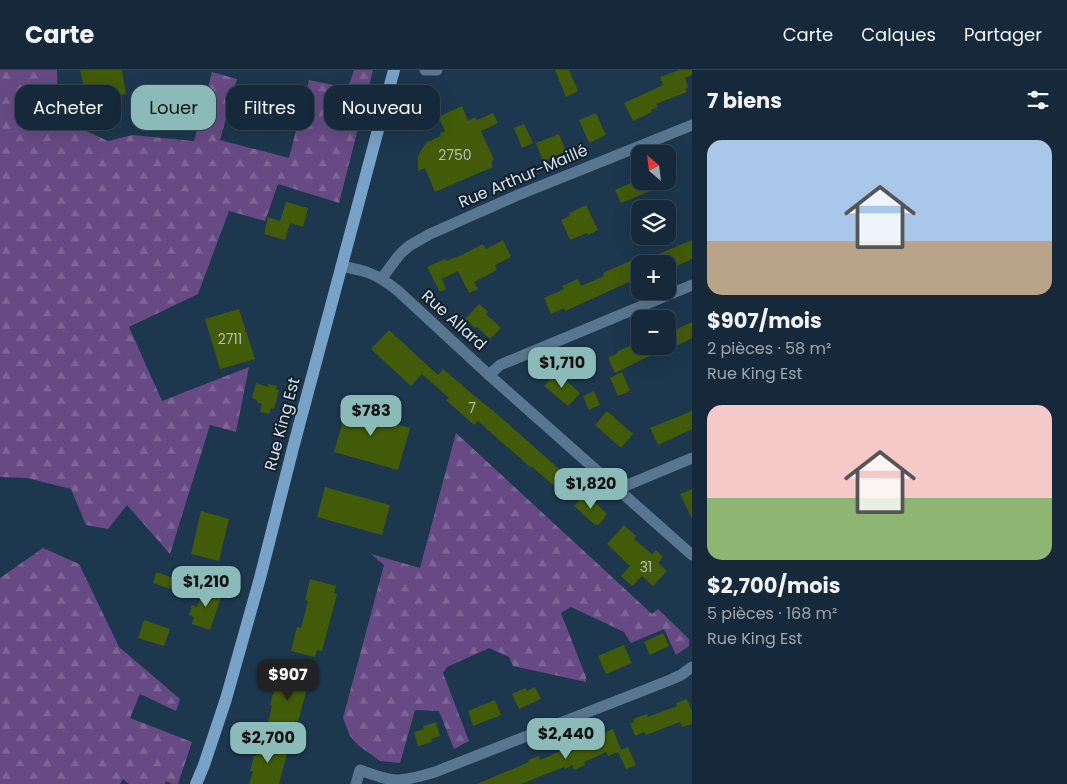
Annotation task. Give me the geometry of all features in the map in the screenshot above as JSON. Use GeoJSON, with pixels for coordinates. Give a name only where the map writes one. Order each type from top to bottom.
{"type":"FeatureCollection","features":[{"type":"Feature","properties":{"kind":"main road","name":"Rue King Est"},"geometry":{"type":"LineString","coordinates":[[196,784],[217,728],[260,578],[290,456],[394,70]]}},
{"type":"Feature","properties":{"kind":"street"},"geometry":{"type":"LineString","coordinates":[[425,70],[437,70]]}},
{"type":"Feature","properties":{"kind":"street","name":"Rue Arthur-Maillé"},"geometry":{"type":"LineString","coordinates":[[382,278],[400,254],[416,241],[430,234],[518,195],[692,125]]}},
{"type":"Feature","properties":{"kind":"street","name":"Rue Allard"},"geometry":{"type":"LineString","coordinates":[[341,266],[365,271],[382,278],[397,290],[692,554]]}},
{"type":"Feature","properties":{"kind":"street"},"geometry":{"type":"LineString","coordinates":[[489,374],[500,365],[692,285]]}},
{"type":"Feature","properties":{"kind":"street"},"geometry":{"type":"LineString","coordinates":[[618,489],[692,458]]}},
{"type":"Feature","properties":{"kind":"street"},"geometry":{"type":"LineString","coordinates":[[356,784],[360,770],[395,780],[414,778],[435,772],[670,680],[692,667]]}},
{"type":"Feature","properties":{"kind":"green space"},"geometry":{"type":"Polygon","coordinates":[[[0,70],[57,70],[57,85],[15,85],[15,130],[84,130],[108,141],[132,135],[194,141],[197,130],[216,130],[216,85],[209,85],[212,72],[237,79],[235,85],[226,85],[226,118],[220,140],[289,158],[296,130],[314,130],[314,85],[308,85],[309,80],[333,85],[324,85],[324,130],[358,130],[339,203],[278,184],[265,221],[229,211],[198,294],[129,327],[162,401],[249,367],[236,432],[210,425],[170,554],[127,505],[108,529],[86,525],[71,489],[27,478],[0,477],[0,70]]]}},
{"type":"Feature","properties":{"kind":"green space"},"geometry":{"type":"Polygon","coordinates":[[[354,70],[373,70],[369,85],[349,85],[354,70]]]}},
{"type":"Feature","properties":{"kind":"green space"},"geometry":{"type":"Polygon","coordinates":[[[456,433],[652,614],[658,609],[689,639],[689,646],[676,655],[664,629],[631,643],[624,632],[571,607],[561,613],[586,677],[586,682],[513,666],[509,657],[489,648],[447,667],[443,673],[469,741],[454,749],[439,711],[415,710],[400,763],[380,761],[358,745],[350,736],[343,718],[384,565],[371,554],[420,568],[456,433]]]}},
{"type":"Feature","properties":{"kind":"green space"},"geometry":{"type":"Polygon","coordinates":[[[43,548],[79,564],[119,647],[180,699],[176,711],[140,694],[130,718],[192,742],[178,784],[166,781],[165,784],[129,784],[123,779],[120,784],[0,784],[0,578],[43,548]]]}},
{"type":"Feature","properties":{"kind":"building"},"geometry":{"type":"Polygon","coordinates":[[[80,70],[122,70],[126,94],[121,95],[121,85],[83,85],[80,70]]]}},
{"type":"Feature","properties":{"kind":"building"},"geometry":{"type":"Polygon","coordinates":[[[555,70],[569,70],[578,91],[566,97],[555,70]]]}},
{"type":"Feature","properties":{"kind":"building"},"geometry":{"type":"Polygon","coordinates":[[[679,70],[692,70],[692,75],[685,78],[688,87],[685,89],[687,92],[656,104],[658,107],[651,110],[652,112],[633,121],[624,103],[663,85],[660,77],[679,70]]]}},
{"type":"Feature","properties":{"kind":"building"},"geometry":{"type":"Polygon","coordinates":[[[462,106],[468,121],[475,117],[477,120],[493,113],[498,123],[481,131],[494,160],[491,162],[493,167],[435,192],[425,168],[418,171],[418,158],[427,142],[441,136],[440,133],[445,131],[440,121],[440,116],[462,106]]]}},
{"type":"Feature","properties":{"kind":"building"},"geometry":{"type":"Polygon","coordinates":[[[596,113],[606,135],[589,143],[579,120],[596,113]]]}},
{"type":"Feature","properties":{"kind":"building"},"geometry":{"type":"Polygon","coordinates":[[[524,124],[533,143],[522,148],[514,128],[524,124]]]}},
{"type":"Feature","properties":{"kind":"building"},"geometry":{"type":"Polygon","coordinates":[[[559,134],[566,152],[543,161],[536,143],[559,134]]]}},
{"type":"Feature","properties":{"kind":"building"},"geometry":{"type":"Polygon","coordinates":[[[631,183],[631,190],[650,191],[621,203],[615,190],[631,183]]]}},
{"type":"Feature","properties":{"kind":"building"},"geometry":{"type":"Polygon","coordinates":[[[286,202],[308,208],[303,227],[290,223],[285,240],[264,234],[268,217],[280,221],[286,202]]]}},
{"type":"Feature","properties":{"kind":"building"},"geometry":{"type":"Polygon","coordinates":[[[586,205],[598,230],[570,240],[561,220],[570,216],[569,213],[586,205]]]}},
{"type":"Feature","properties":{"kind":"building"},"geometry":{"type":"Polygon","coordinates":[[[503,240],[511,257],[495,265],[497,270],[474,282],[478,289],[469,293],[458,271],[442,279],[446,289],[440,292],[427,267],[445,259],[446,261],[456,258],[483,244],[486,249],[503,240]]]}},
{"type":"Feature","properties":{"kind":"building"},"geometry":{"type":"Polygon","coordinates":[[[692,240],[692,259],[676,266],[676,255],[657,255],[692,240]]]}},
{"type":"Feature","properties":{"kind":"building"},"geometry":{"type":"Polygon","coordinates":[[[631,260],[631,285],[629,282],[565,311],[564,308],[551,314],[544,298],[564,289],[562,286],[578,279],[581,286],[604,276],[603,273],[631,260]]]}},
{"type":"Feature","properties":{"kind":"building"},"geometry":{"type":"Polygon","coordinates":[[[479,304],[488,312],[486,314],[501,328],[490,339],[465,319],[479,304]]]}},
{"type":"Feature","properties":{"kind":"building"},"geometry":{"type":"Polygon","coordinates":[[[239,309],[255,359],[220,369],[205,319],[239,309]]]}},
{"type":"Feature","properties":{"kind":"building"},"geometry":{"type":"Polygon","coordinates":[[[692,322],[692,338],[676,346],[676,329],[692,322]]]}},
{"type":"Feature","properties":{"kind":"building"},"geometry":{"type":"Polygon","coordinates":[[[389,330],[438,375],[443,369],[567,476],[557,488],[531,468],[478,421],[474,425],[446,400],[449,398],[422,374],[411,386],[371,349],[389,330]]]}},
{"type":"Feature","properties":{"kind":"building"},"geometry":{"type":"Polygon","coordinates":[[[631,345],[631,355],[652,355],[615,373],[608,358],[631,345]]]}},
{"type":"Feature","properties":{"kind":"building"},"geometry":{"type":"Polygon","coordinates":[[[556,372],[580,393],[568,406],[544,386],[556,372]]]}},
{"type":"Feature","properties":{"kind":"building"},"geometry":{"type":"Polygon","coordinates":[[[622,372],[630,391],[618,396],[610,378],[622,372]]]}},
{"type":"Feature","properties":{"kind":"building"},"geometry":{"type":"Polygon","coordinates":[[[256,383],[268,387],[268,384],[277,386],[276,389],[279,390],[274,409],[271,408],[269,414],[260,412],[262,404],[252,398],[256,383]]]}},
{"type":"Feature","properties":{"kind":"building"},"geometry":{"type":"Polygon","coordinates":[[[594,391],[600,405],[589,410],[583,396],[594,391]]]}},
{"type":"Feature","properties":{"kind":"building"},"geometry":{"type":"Polygon","coordinates":[[[349,401],[376,408],[373,418],[410,428],[398,470],[334,452],[349,401]]]}},
{"type":"Feature","properties":{"kind":"building"},"geometry":{"type":"Polygon","coordinates":[[[607,411],[633,434],[621,448],[595,425],[607,411]]]}},
{"type":"Feature","properties":{"kind":"building"},"geometry":{"type":"Polygon","coordinates":[[[692,411],[692,429],[658,445],[650,428],[692,411]]]}},
{"type":"Feature","properties":{"kind":"building"},"geometry":{"type":"Polygon","coordinates":[[[325,487],[390,505],[382,535],[317,517],[325,487]]]}},
{"type":"Feature","properties":{"kind":"building"},"geometry":{"type":"Polygon","coordinates":[[[692,489],[692,519],[680,494],[692,489]]]}},
{"type":"Feature","properties":{"kind":"building"},"geometry":{"type":"Polygon","coordinates":[[[586,494],[607,514],[598,525],[595,525],[574,506],[586,494]]]}},
{"type":"Feature","properties":{"kind":"building"},"geometry":{"type":"Polygon","coordinates":[[[201,511],[229,519],[219,561],[191,554],[201,511]]]}},
{"type":"Feature","properties":{"kind":"building"},"geometry":{"type":"Polygon","coordinates":[[[624,525],[636,536],[634,539],[652,554],[656,550],[663,557],[658,563],[667,571],[653,586],[642,576],[632,586],[621,576],[630,566],[607,544],[624,525]]]}},
{"type":"Feature","properties":{"kind":"building"},"geometry":{"type":"Polygon","coordinates":[[[156,572],[173,578],[170,589],[153,583],[156,572]]]}},
{"type":"Feature","properties":{"kind":"building"},"geometry":{"type":"Polygon","coordinates":[[[310,579],[336,586],[334,593],[337,594],[322,651],[317,650],[315,657],[291,651],[297,627],[301,628],[308,601],[305,600],[310,579]]]}},
{"type":"Feature","properties":{"kind":"building"},"geometry":{"type":"Polygon","coordinates":[[[205,586],[223,592],[210,630],[192,624],[194,617],[189,615],[192,605],[197,607],[205,586]]]}},
{"type":"Feature","properties":{"kind":"building"},"geometry":{"type":"Polygon","coordinates":[[[144,620],[170,629],[164,646],[138,638],[144,620]]]}},
{"type":"Feature","properties":{"kind":"building"},"geometry":{"type":"Polygon","coordinates":[[[663,633],[669,646],[650,655],[644,642],[663,633]]]}},
{"type":"Feature","properties":{"kind":"building"},"geometry":{"type":"Polygon","coordinates":[[[624,645],[632,663],[606,674],[598,656],[624,645]]]}},
{"type":"Feature","properties":{"kind":"building"},"geometry":{"type":"Polygon","coordinates":[[[281,674],[306,680],[304,688],[307,688],[298,722],[295,721],[293,728],[268,722],[274,690],[277,691],[281,674]]]}},
{"type":"Feature","properties":{"kind":"building"},"geometry":{"type":"Polygon","coordinates":[[[535,687],[541,699],[519,709],[512,694],[525,688],[527,691],[535,687]]]}},
{"type":"Feature","properties":{"kind":"building"},"geometry":{"type":"Polygon","coordinates":[[[687,699],[692,711],[692,724],[682,727],[680,722],[646,735],[644,732],[635,736],[630,723],[634,722],[633,719],[647,714],[648,717],[677,706],[676,703],[687,699]]]}},
{"type":"Feature","properties":{"kind":"building"},"geometry":{"type":"Polygon","coordinates":[[[495,700],[501,715],[473,726],[468,711],[495,700]]]}},
{"type":"Feature","properties":{"kind":"building"},"geometry":{"type":"Polygon","coordinates":[[[436,722],[440,736],[431,739],[432,742],[418,746],[414,732],[424,729],[423,726],[436,722]]]}},
{"type":"Feature","properties":{"kind":"building"},"geometry":{"type":"Polygon","coordinates":[[[613,729],[621,750],[628,747],[636,765],[626,769],[618,752],[608,756],[606,752],[584,762],[585,765],[574,770],[572,765],[565,769],[564,767],[521,784],[477,784],[529,762],[528,760],[539,756],[540,760],[576,742],[577,744],[613,729]]]}},
{"type":"Feature","properties":{"kind":"building"},"geometry":{"type":"Polygon","coordinates":[[[261,739],[286,746],[284,753],[287,754],[279,784],[249,784],[253,771],[250,771],[254,756],[257,756],[261,739]]]}}]}
